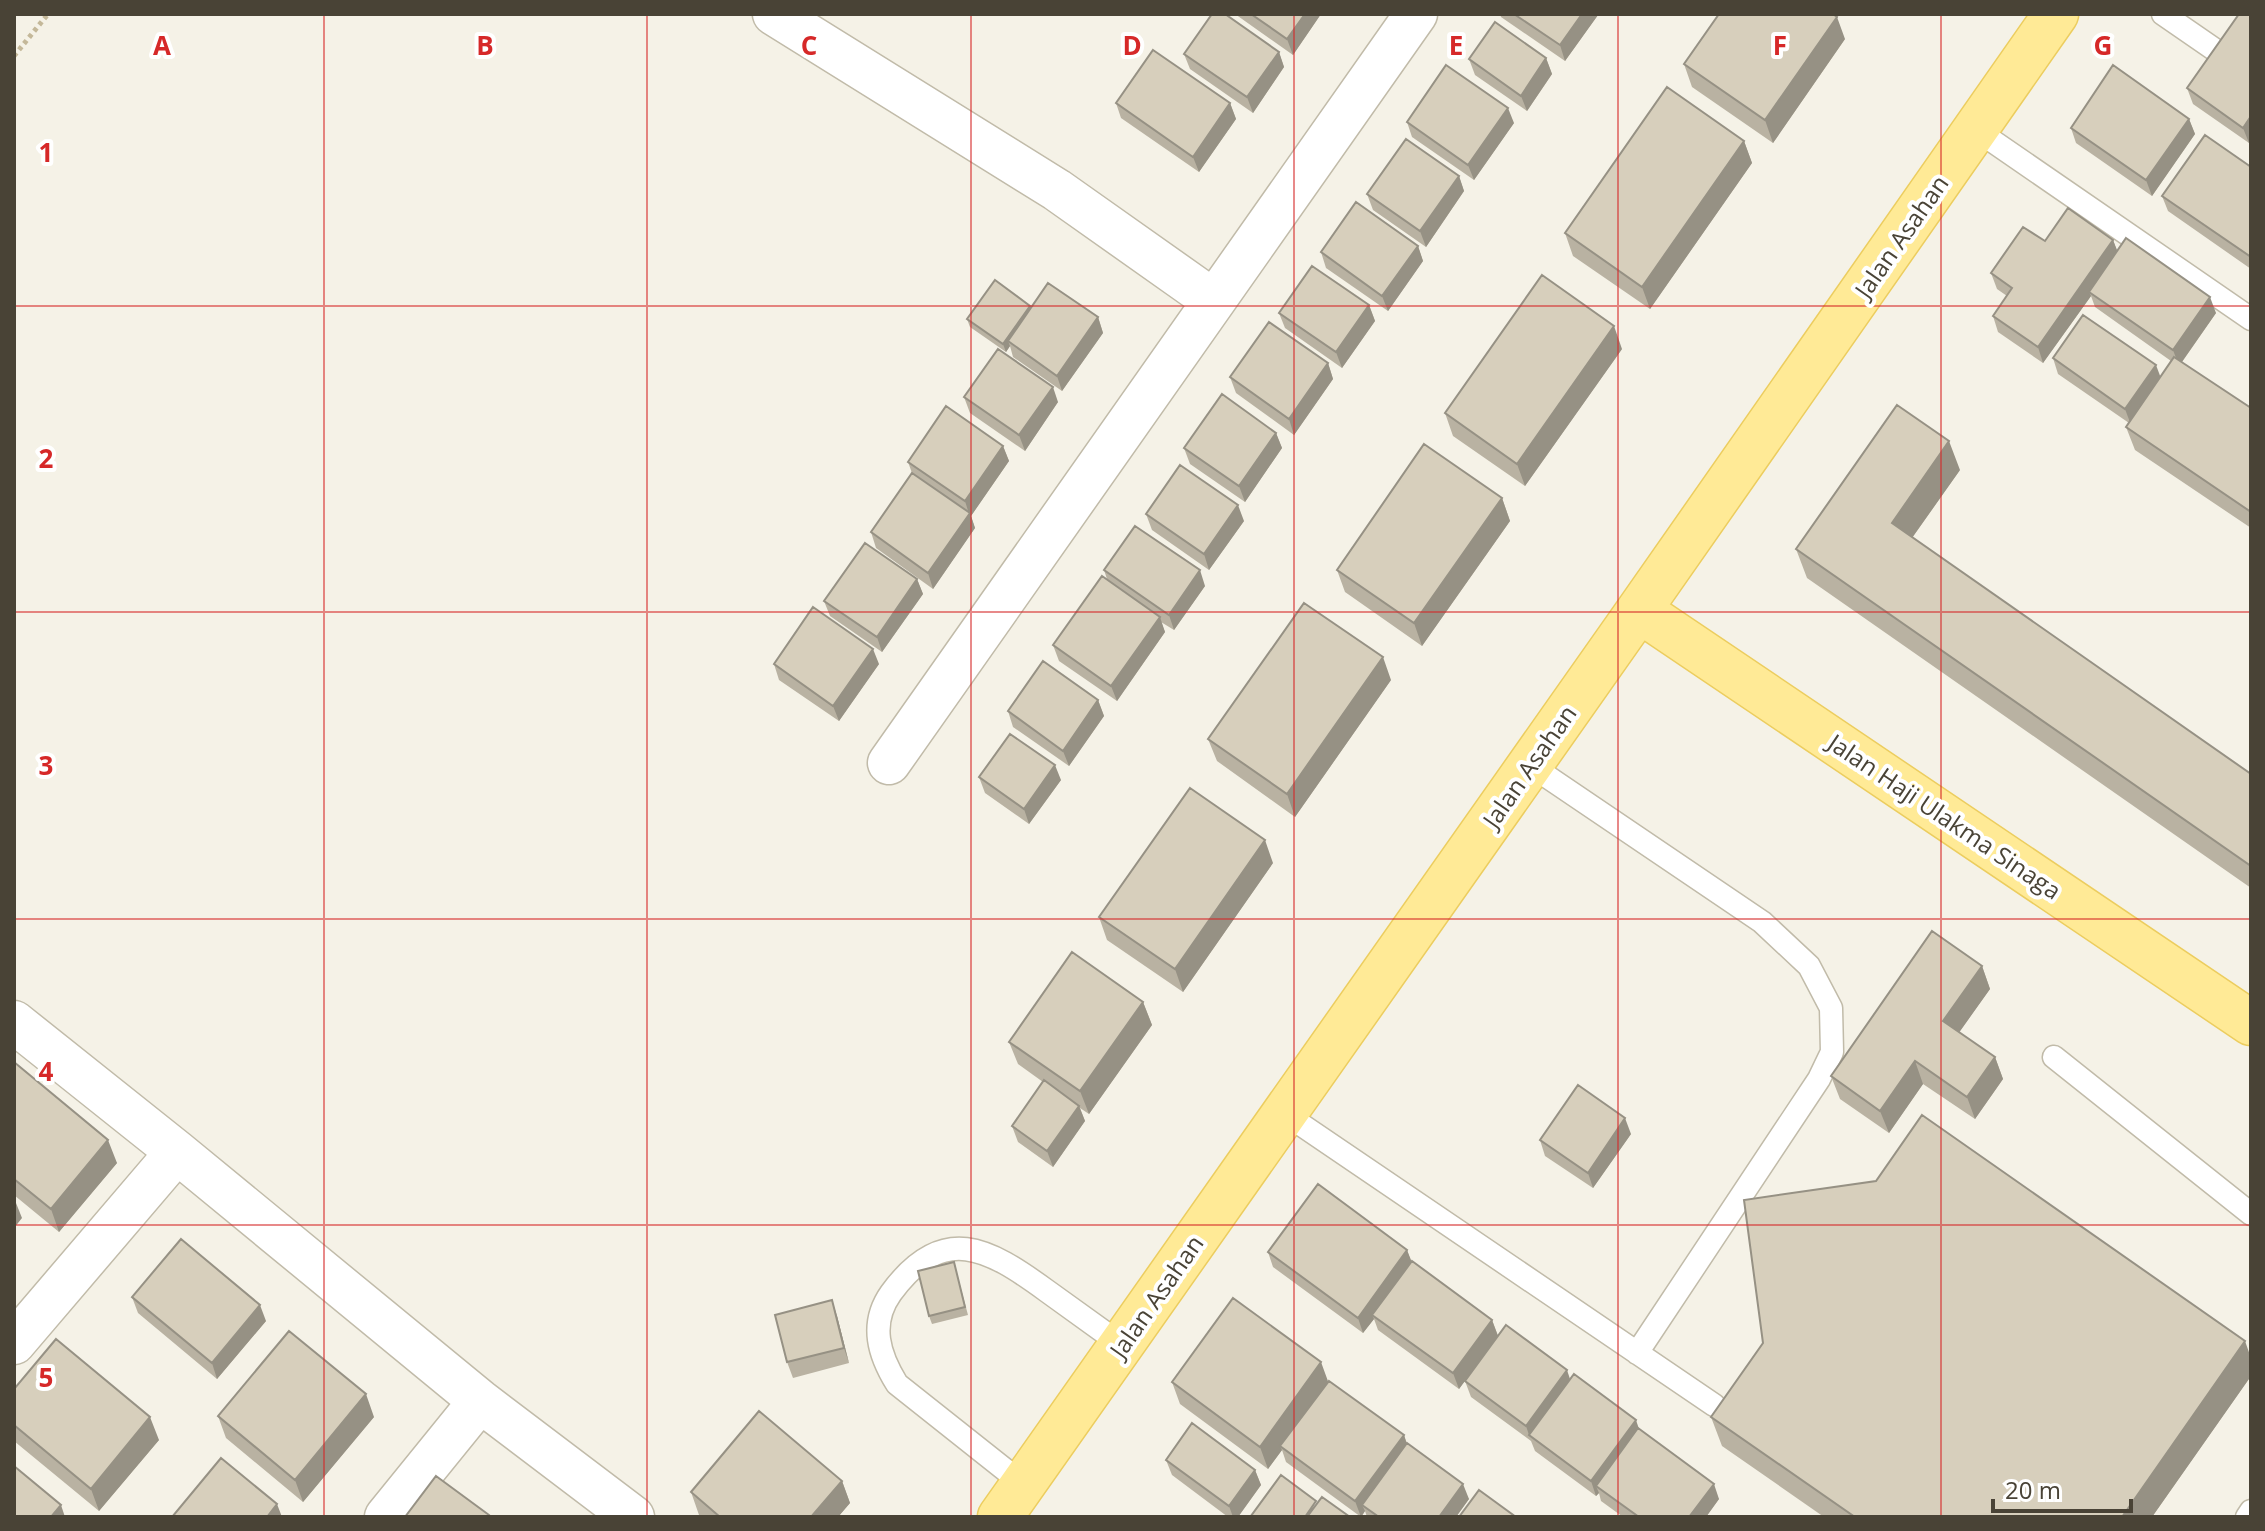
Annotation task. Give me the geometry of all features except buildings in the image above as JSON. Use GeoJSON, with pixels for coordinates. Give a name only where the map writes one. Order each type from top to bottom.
{"type":"FeatureCollection","features":[{"type":"Feature","properties":{"kind":"main road","name":"Jalan Asahan"},"geometry":{"type":"LineString","coordinates":[[1012,1500],[1975,129],[2042,19]]}},
{"type":"Feature","properties":{"kind":"main road","name":"Jalan Haji Ulakma Sinaga"},"geometry":{"type":"LineString","coordinates":[[1639,610],[2251,1023]]}},
{"type":"Feature","properties":{"kind":"street"},"geometry":{"type":"LineString","coordinates":[[774,14],[1057,190],[1214,301]]}},
{"type":"Feature","properties":{"kind":"street"},"geometry":{"type":"LineString","coordinates":[[889,763],[1416,14]]}},
{"type":"Feature","properties":{"kind":"street"},"geometry":{"type":"LineString","coordinates":[[14,1022],[480,1401],[633,1517]]}},
{"type":"Feature","properties":{"kind":"street"},"geometry":{"type":"LineString","coordinates":[[14,1343],[177,1152]]}},
{"type":"Feature","properties":{"kind":"street"},"geometry":{"type":"LineString","coordinates":[[386,1517],[480,1401]]}},
{"type":"Feature","properties":{"kind":"lane"},"geometry":{"type":"LineString","coordinates":[[2163,14],[2221,54]]}},
{"type":"Feature","properties":{"kind":"lane"},"geometry":{"type":"LineString","coordinates":[[1975,129],[2251,319]]}},
{"type":"Feature","properties":{"kind":"lane"},"geometry":{"type":"LineString","coordinates":[[1530,765],[1762,922],[1809,966],[1831,1008],[1832,1052],[1819,1079],[1637,1353]]}},
{"type":"Feature","properties":{"kind":"lane"},"geometry":{"type":"LineString","coordinates":[[2054,1057],[2251,1214]]}},
{"type":"Feature","properties":{"kind":"lane"},"geometry":{"type":"LineString","coordinates":[[1284,1113],[1714,1405]]}},
{"type":"Feature","properties":{"kind":"lane"},"geometry":{"type":"LineString","coordinates":[[1012,1500],[897,1384],[884,1364],[878,1321],[885,1301],[921,1261],[958,1248],[975,1249],[1013,1266],[1122,1345]]}},
{"type":"Feature","properties":{"kind":"lane"},"geometry":{"type":"LineString","coordinates":[[2247,1517],[2251,1511]]}},
{"type":"Feature","properties":{"kind":"path"},"geometry":{"type":"LineString","coordinates":[[14,56],[48,14]]}}]}
